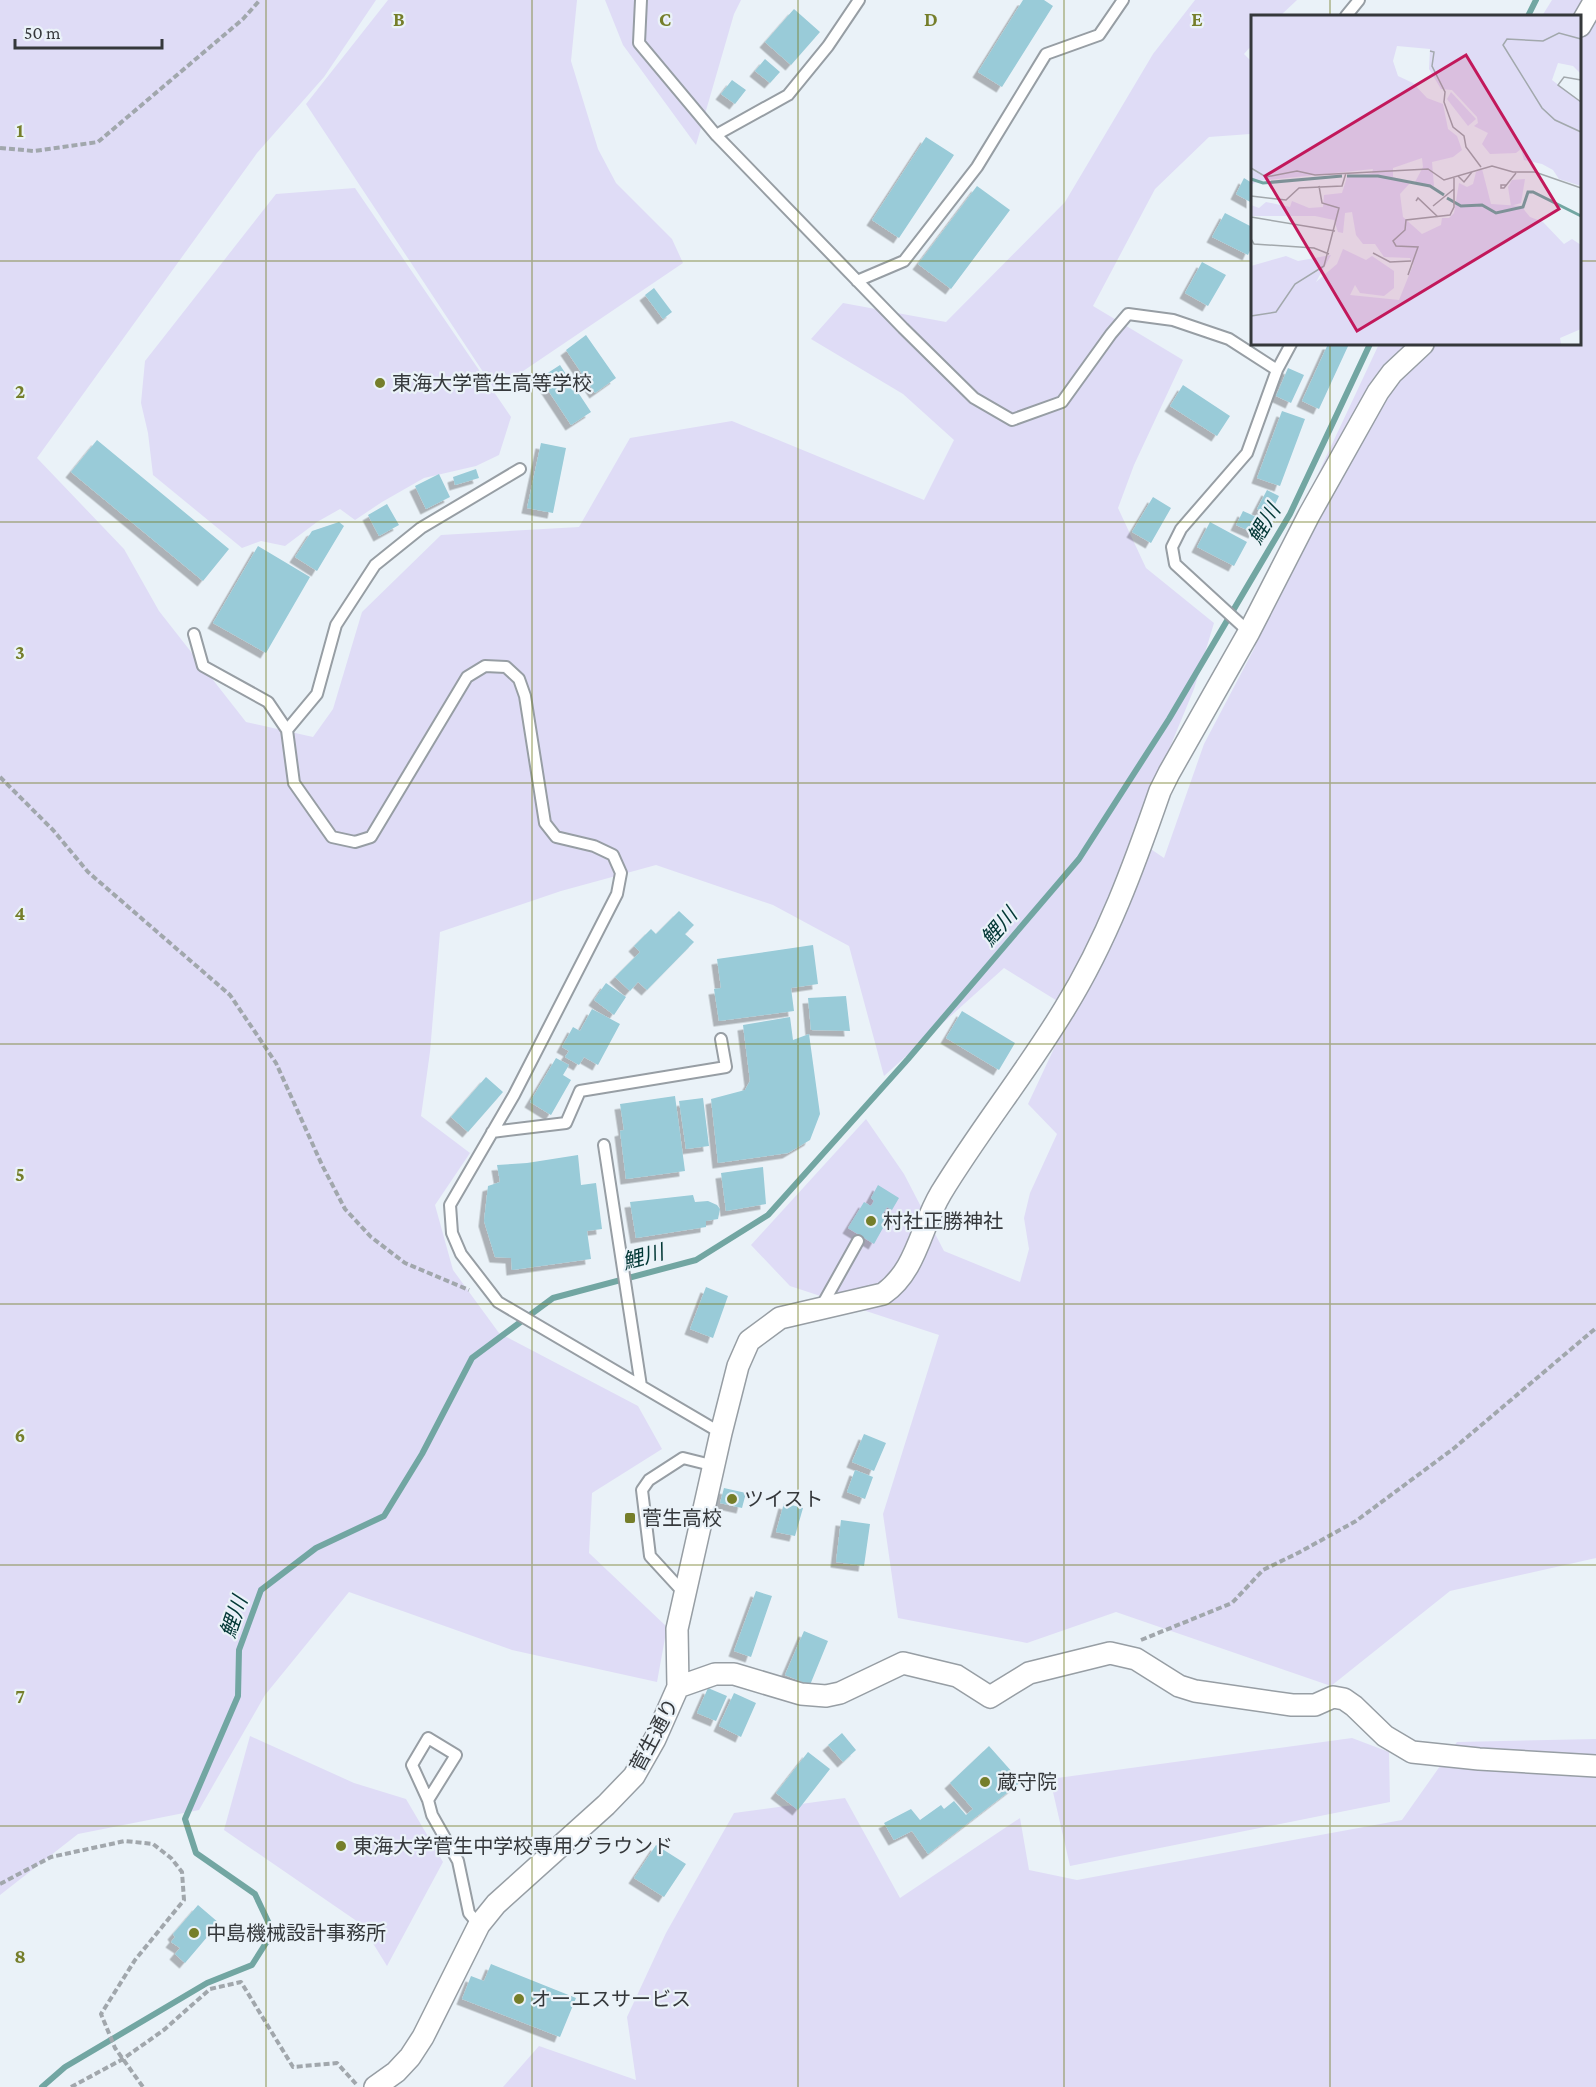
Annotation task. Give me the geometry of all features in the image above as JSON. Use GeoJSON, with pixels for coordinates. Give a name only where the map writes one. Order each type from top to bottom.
{"type":"FeatureCollection","features":[{"type":"Feature","properties":{"kind":"street"},"geometry":{"type":"LineString","coordinates":[[1581,24],[1595,0]]}},
{"type":"Feature","properties":{"kind":"street","name":"菅生通り"},"geometry":{"type":"LineString","coordinates":[[375,2087],[396,2072],[410,2057],[423,2037],[479,1925],[496,1904],[606,1805],[634,1776],[655,1739],[678,1687],[677,1629],[721,1433],[738,1366],[748,1341],[780,1318],[883,1294],[903,1276],[934,1206],[945,1187],[967,1151],[1065,1009],[1083,978],[1117,908],[1160,791],[1245,628],[1378,392],[1392,373],[1422,345]]}},
{"type":"Feature","properties":{"kind":"street"},"geometry":{"type":"LineString","coordinates":[[678,1687],[715,1674],[734,1674],[755,1678],[783,1689],[826,1696],[840,1693],[903,1663],[957,1676],[990,1697],[1029,1673],[1110,1653],[1136,1659],[1179,1686],[1195,1691],[1292,1705],[1315,1705],[1333,1697],[1344,1699],[1385,1736],[1412,1752],[1479,1759],[1596,1766]]}},
{"type":"Feature","properties":{"kind":"lane"},"geometry":{"type":"LineString","coordinates":[[642,0],[639,43],[716,135],[857,281],[975,398],[1012,420],[1062,402],[1128,314],[1173,320],[1229,339],[1277,370]]}},
{"type":"Feature","properties":{"kind":"lane"},"geometry":{"type":"LineString","coordinates":[[716,135],[788,94],[828,46],[859,0]]}},
{"type":"Feature","properties":{"kind":"lane"},"geometry":{"type":"LineString","coordinates":[[857,281],[904,261],[977,167],[1046,54],[1099,35],[1123,0]]}},
{"type":"Feature","properties":{"kind":"lane"},"geometry":{"type":"LineString","coordinates":[[1347,15],[1359,0]]}},
{"type":"Feature","properties":{"kind":"lane"},"geometry":{"type":"LineString","coordinates":[[1245,628],[1207,596],[1175,564],[1172,547],[1181,529],[1247,453],[1277,370],[1290,345]]}},
{"type":"Feature","properties":{"kind":"lane"},"geometry":{"type":"LineString","coordinates":[[287,730],[317,694],[336,625],[375,565],[421,528],[520,469]]}},
{"type":"Feature","properties":{"kind":"lane"},"geometry":{"type":"LineString","coordinates":[[194,634],[203,666],[268,702],[287,730],[294,783],[332,837],[355,842],[371,837],[467,677],[485,666],[506,667],[519,679],[525,696],[545,823],[556,837],[594,846],[613,855],[621,873],[617,894],[514,1095],[450,1204],[452,1233],[461,1254],[502,1304],[721,1433]]}},
{"type":"Feature","properties":{"kind":"lane"},"geometry":{"type":"LineString","coordinates":[[492,1132],[566,1123],[580,1090],[726,1067],[721,1039]]}},
{"type":"Feature","properties":{"kind":"lane"},"geometry":{"type":"LineString","coordinates":[[604,1145],[641,1386]]}},
{"type":"Feature","properties":{"kind":"lane"},"geometry":{"type":"LineString","coordinates":[[820,1309],[858,1241]]}},
{"type":"Feature","properties":{"kind":"lane"},"geometry":{"type":"LineString","coordinates":[[685,1593],[650,1556],[642,1490],[650,1480],[683,1458],[715,1466]]}},
{"type":"Feature","properties":{"kind":"lane"},"geometry":{"type":"LineString","coordinates":[[428,1800],[456,1755],[428,1738],[411,1765],[428,1800],[432,1815],[458,1861],[469,1913],[479,1925]]}},
{"type":"Feature","properties":{"kind":"path"},"geometry":{"type":"LineString","coordinates":[[0,148],[34,151],[98,142],[243,18],[260,0]]}},
{"type":"Feature","properties":{"kind":"path"},"geometry":{"type":"LineString","coordinates":[[0,777],[53,830],[88,872],[230,995],[276,1063],[322,1165],[345,1209],[371,1237],[405,1263],[502,1304]]}},
{"type":"Feature","properties":{"kind":"path"},"geometry":{"type":"LineString","coordinates":[[1140,1640],[1232,1603],[1263,1570],[1356,1521],[1453,1449],[1596,1328]]}},
{"type":"Feature","properties":{"kind":"path"},"geometry":{"type":"LineString","coordinates":[[0,1884],[51,1857],[125,1841],[153,1844],[171,1858],[182,1872],[184,1900],[135,1960],[100,2014],[115,2048],[143,2087]]}},
{"type":"Feature","properties":{"kind":"path"},"geometry":{"type":"LineString","coordinates":[[71,2087],[123,2059],[165,2029],[210,1989],[241,1982],[293,2067],[337,2063],[358,2087]]}},
{"type":"Feature","properties":{"kind":"shaded area"},"geometry":{"type":"Polygon","coordinates":[[[0,0],[376,0],[324,77],[257,153],[37,458],[124,549],[159,611],[246,722],[313,737],[333,709],[362,612],[441,535],[579,527],[630,438],[732,421],[924,500],[954,440],[903,394],[811,339],[843,303],[946,322],[1065,202],[1153,54],[1195,0],[1297,0],[1281,15],[1251,15],[1251,46],[1244,54],[1251,61],[1250,134],[1209,137],[1155,189],[1093,306],[1183,360],[1134,465],[1118,508],[1146,568],[1214,623],[1194,689],[1133,837],[1164,858],[1204,744],[1255,647],[1255,618],[1303,506],[1379,345],[1581,345],[1581,15],[1543,15],[1552,0],[1596,0],[1596,1558],[1450,1591],[1331,1686],[1116,1612],[1027,1643],[898,1618],[883,1514],[939,1335],[790,1286],[751,1245],[866,1119],[904,1174],[944,1251],[1020,1282],[1029,1249],[1024,1218],[1030,1193],[1057,1134],[1028,1104],[1072,1010],[1004,968],[884,1076],[849,946],[773,905],[656,865],[561,891],[440,932],[430,1052],[421,1116],[470,1153],[435,1205],[453,1270],[499,1333],[638,1406],[662,1449],[592,1493],[589,1553],[667,1627],[657,1682],[512,1650],[349,1592],[265,1695],[199,1810],[78,1834],[0,1895],[0,0]]]}},
{"type":"Feature","properties":{"kind":"shaded area"},"geometry":{"type":"Polygon","coordinates":[[[388,0],[577,0],[571,61],[598,149],[616,183],[672,239],[683,263],[495,390],[306,104],[388,0]]]}},
{"type":"Feature","properties":{"kind":"shaded area"},"geometry":{"type":"Polygon","coordinates":[[[605,0],[741,0],[734,14],[696,145],[623,45],[605,0]]]}},
{"type":"Feature","properties":{"kind":"shaded area"},"geometry":{"type":"Polygon","coordinates":[[[355,188],[511,417],[499,455],[476,466],[424,478],[355,520],[340,509],[317,522],[285,546],[261,541],[242,548],[153,475],[148,433],[141,403],[145,361],[276,194],[355,188]]]}},
{"type":"Feature","properties":{"kind":"shaded area","name":"東海大学菅生中学校専用グラウンド"},"geometry":{"type":"Polygon","coordinates":[[[250,1736],[354,1783],[406,1799],[443,1862],[387,1966],[361,1924],[224,1830],[250,1736]]]}},
{"type":"Feature","properties":{"kind":"shaded area"},"geometry":{"type":"Polygon","coordinates":[[[1352,1738],[1389,1752],[1390,1802],[1070,1866],[1050,1779],[1352,1738]]]}},
{"type":"Feature","properties":{"kind":"shaded area"},"geometry":{"type":"Polygon","coordinates":[[[1596,1739],[1596,2087],[503,2087],[539,2046],[636,2080],[627,2017],[666,1933],[734,1813],[845,1798],[900,1898],[1020,1818],[1029,1870],[1077,1880],[1402,1820],[1457,1742],[1596,1739]]]}},
{"type":"Feature","properties":{"kind":"building"},"geometry":{"type":"Polygon","coordinates":[[[1023,0],[1044,0],[1053,6],[1002,87],[978,72],[1023,0]]]}},
{"type":"Feature","properties":{"kind":"building"},"geometry":{"type":"Polygon","coordinates":[[[794,9],[820,32],[791,65],[765,42],[794,9]]]}},
{"type":"Feature","properties":{"kind":"building"},"geometry":{"type":"Polygon","coordinates":[[[765,59],[780,72],[770,83],[755,71],[765,59]]]}},
{"type":"Feature","properties":{"kind":"building"},"geometry":{"type":"Polygon","coordinates":[[[732,80],[746,90],[735,104],[721,94],[732,80]]]}},
{"type":"Feature","properties":{"kind":"building"},"geometry":{"type":"Polygon","coordinates":[[[926,137],[954,155],[899,238],[872,220],[926,137]]]}},
{"type":"Feature","properties":{"kind":"building"},"geometry":{"type":"Polygon","coordinates":[[[1244,178],[1251,182],[1251,202],[1236,194],[1244,178]]]}},
{"type":"Feature","properties":{"kind":"building"},"geometry":{"type":"Polygon","coordinates":[[[977,186],[1010,210],[951,289],[918,264],[977,186]]]}},
{"type":"Feature","properties":{"kind":"building"},"geometry":{"type":"Polygon","coordinates":[[[1225,213],[1251,226],[1251,248],[1248,255],[1212,237],[1225,213]]]}},
{"type":"Feature","properties":{"kind":"building"},"geometry":{"type":"Polygon","coordinates":[[[1202,262],[1226,275],[1208,306],[1185,293],[1202,262]]]}},
{"type":"Feature","properties":{"kind":"building"},"geometry":{"type":"Polygon","coordinates":[[[654,288],[672,312],[663,319],[645,295],[654,288]]]}},
{"type":"Feature","properties":{"kind":"building"},"geometry":{"type":"Polygon","coordinates":[[[586,335],[616,378],[595,393],[566,350],[586,335]]]}},
{"type":"Feature","properties":{"kind":"building"},"geometry":{"type":"Polygon","coordinates":[[[1328,345],[1349,345],[1319,409],[1302,401],[1328,345]]]}},
{"type":"Feature","properties":{"kind":"building"},"geometry":{"type":"Polygon","coordinates":[[[560,365],[591,412],[571,425],[540,378],[560,365]]]}},
{"type":"Feature","properties":{"kind":"building"},"geometry":{"type":"Polygon","coordinates":[[[1288,368],[1304,375],[1291,403],[1276,396],[1288,368]]]}},
{"type":"Feature","properties":{"kind":"building"},"geometry":{"type":"Polygon","coordinates":[[[1183,385],[1230,416],[1217,436],[1170,406],[1183,385]]]}},
{"type":"Feature","properties":{"kind":"building"},"geometry":{"type":"Polygon","coordinates":[[[1282,411],[1305,419],[1280,486],[1257,478],[1282,411]]]}},
{"type":"Feature","properties":{"kind":"building"},"geometry":{"type":"Polygon","coordinates":[[[97,440],[229,549],[203,581],[71,472],[97,440]]]}},
{"type":"Feature","properties":{"kind":"building"},"geometry":{"type":"Polygon","coordinates":[[[541,443],[566,448],[553,513],[527,508],[541,443]]]}},
{"type":"Feature","properties":{"kind":"building"},"geometry":{"type":"Polygon","coordinates":[[[476,469],[479,478],[455,485],[453,477],[476,469]]]}},
{"type":"Feature","properties":{"kind":"building"},"geometry":{"type":"Polygon","coordinates":[[[439,474],[450,497],[426,509],[415,486],[439,474]]]}},
{"type":"Feature","properties":{"kind":"building"},"geometry":{"type":"Polygon","coordinates":[[[1267,490],[1279,496],[1270,515],[1257,509],[1267,490]]]}},
{"type":"Feature","properties":{"kind":"building"},"geometry":{"type":"Polygon","coordinates":[[[1153,497],[1171,508],[1151,543],[1132,532],[1153,497]]]}},
{"type":"Feature","properties":{"kind":"building"},"geometry":{"type":"Polygon","coordinates":[[[387,504],[399,525],[379,536],[368,515],[387,504]]]}},
{"type":"Feature","properties":{"kind":"building"},"geometry":{"type":"Polygon","coordinates":[[[1243,511],[1261,519],[1254,533],[1236,525],[1243,511]]]}},
{"type":"Feature","properties":{"kind":"building"},"geometry":{"type":"Polygon","coordinates":[[[339,522],[344,526],[317,571],[295,557],[312,531],[339,522]]]}},
{"type":"Feature","properties":{"kind":"building"},"geometry":{"type":"Polygon","coordinates":[[[1210,522],[1247,542],[1234,566],[1197,547],[1210,522]]]}},
{"type":"Feature","properties":{"kind":"building"},"geometry":{"type":"Polygon","coordinates":[[[258,546],[310,577],[266,653],[213,623],[258,546]]]}},
{"type":"Feature","properties":{"kind":"building"},"geometry":{"type":"Polygon","coordinates":[[[679,911],[694,925],[685,934],[694,942],[647,990],[638,982],[630,991],[615,977],[640,952],[634,946],[651,929],[656,934],[679,911]]]}},
{"type":"Feature","properties":{"kind":"building"},"geometry":{"type":"Polygon","coordinates":[[[813,945],[818,984],[791,988],[794,1011],[719,1021],[714,989],[721,988],[717,959],[813,945]]]}},
{"type":"Feature","properties":{"kind":"building"},"geometry":{"type":"Polygon","coordinates":[[[606,983],[626,997],[614,1015],[594,1000],[606,983]]]}},
{"type":"Feature","properties":{"kind":"building"},"geometry":{"type":"Polygon","coordinates":[[[846,996],[850,1031],[811,1030],[808,998],[846,996]]]}},
{"type":"Feature","properties":{"kind":"building"},"geometry":{"type":"Polygon","coordinates":[[[592,1009],[620,1024],[598,1065],[584,1057],[579,1065],[565,1057],[569,1051],[562,1047],[573,1027],[580,1031],[592,1009]]]}},
{"type":"Feature","properties":{"kind":"building"},"geometry":{"type":"Polygon","coordinates":[[[962,1011],[1015,1043],[999,1070],[946,1038],[962,1011]]]}},
{"type":"Feature","properties":{"kind":"building"},"geometry":{"type":"Polygon","coordinates":[[[790,1017],[793,1040],[809,1034],[820,1114],[810,1140],[788,1153],[718,1163],[711,1099],[745,1090],[750,1081],[743,1025],[790,1017]]]}},
{"type":"Feature","properties":{"kind":"building"},"geometry":{"type":"Polygon","coordinates":[[[556,1058],[569,1065],[563,1075],[571,1080],[551,1115],[530,1102],[556,1058]]]}},
{"type":"Feature","properties":{"kind":"building"},"geometry":{"type":"Polygon","coordinates":[[[486,1077],[503,1092],[468,1132],[451,1117],[486,1077]]]}},
{"type":"Feature","properties":{"kind":"building"},"geometry":{"type":"Polygon","coordinates":[[[675,1096],[685,1171],[626,1179],[620,1131],[624,1130],[620,1104],[675,1096]]]}},
{"type":"Feature","properties":{"kind":"building"},"geometry":{"type":"Polygon","coordinates":[[[703,1098],[709,1146],[686,1149],[679,1101],[703,1098]]]}},
{"type":"Feature","properties":{"kind":"building"},"geometry":{"type":"Polygon","coordinates":[[[578,1155],[581,1185],[596,1183],[602,1229],[587,1231],[591,1259],[512,1270],[511,1258],[495,1257],[484,1221],[488,1186],[500,1182],[497,1165],[578,1155]]]}},
{"type":"Feature","properties":{"kind":"building"},"geometry":{"type":"Polygon","coordinates":[[[763,1167],[766,1204],[726,1211],[721,1173],[763,1167]]]}},
{"type":"Feature","properties":{"kind":"building"},"geometry":{"type":"Polygon","coordinates":[[[878,1185],[899,1198],[892,1210],[887,1207],[882,1215],[888,1219],[874,1244],[848,1228],[864,1202],[871,1206],[874,1201],[871,1198],[878,1185]]]}},
{"type":"Feature","properties":{"kind":"building"},"geometry":{"type":"Polygon","coordinates":[[[693,1195],[695,1202],[708,1201],[717,1205],[720,1209],[718,1219],[706,1221],[706,1227],[636,1238],[630,1202],[693,1195]]]}},
{"type":"Feature","properties":{"kind":"building"},"geometry":{"type":"Polygon","coordinates":[[[706,1287],[728,1296],[713,1338],[690,1329],[706,1287]]]}},
{"type":"Feature","properties":{"kind":"building"},"geometry":{"type":"Polygon","coordinates":[[[864,1434],[886,1443],[874,1471],[852,1462],[864,1434]]]}},
{"type":"Feature","properties":{"kind":"building"},"geometry":{"type":"Polygon","coordinates":[[[855,1470],[873,1477],[865,1499],[847,1492],[855,1470]]]}},
{"type":"Feature","properties":{"kind":"building"},"geometry":{"type":"Polygon","coordinates":[[[724,1488],[746,1493],[742,1508],[720,1503],[724,1488]]]}},
{"type":"Feature","properties":{"kind":"building"},"geometry":{"type":"Polygon","coordinates":[[[784,1503],[803,1508],[795,1536],[776,1532],[784,1503]]]}},
{"type":"Feature","properties":{"kind":"building"},"geometry":{"type":"Polygon","coordinates":[[[841,1520],[870,1524],[864,1566],[836,1562],[841,1520]]]}},
{"type":"Feature","properties":{"kind":"building"},"geometry":{"type":"Polygon","coordinates":[[[756,1591],[772,1596],[751,1657],[734,1651],[756,1591]]]}},
{"type":"Feature","properties":{"kind":"building"},"geometry":{"type":"Polygon","coordinates":[[[804,1631],[828,1641],[810,1685],[785,1675],[804,1631]]]}},
{"type":"Feature","properties":{"kind":"building"},"geometry":{"type":"Polygon","coordinates":[[[708,1688],[727,1696],[716,1721],[697,1713],[708,1688]]]}},
{"type":"Feature","properties":{"kind":"building"},"geometry":{"type":"Polygon","coordinates":[[[734,1693],[756,1703],[741,1737],[719,1726],[734,1693]]]}},
{"type":"Feature","properties":{"kind":"building"},"geometry":{"type":"Polygon","coordinates":[[[842,1733],[856,1750],[843,1762],[828,1745],[842,1733]]]}},
{"type":"Feature","properties":{"kind":"building"},"geometry":{"type":"Polygon","coordinates":[[[989,1746],[1021,1782],[928,1854],[912,1831],[894,1840],[884,1823],[911,1809],[920,1820],[941,1805],[944,1809],[954,1801],[966,1815],[973,1809],[950,1783],[989,1746]]]}},
{"type":"Feature","properties":{"kind":"building"},"geometry":{"type":"Polygon","coordinates":[[[808,1752],[830,1769],[798,1810],[776,1793],[808,1752]]]}},
{"type":"Feature","properties":{"kind":"building"},"geometry":{"type":"Polygon","coordinates":[[[656,1845],[686,1864],[664,1897],[634,1878],[656,1845]]]}},
{"type":"Feature","properties":{"kind":"building"},"geometry":{"type":"Polygon","coordinates":[[[198,1905],[219,1923],[185,1963],[175,1954],[180,1948],[171,1942],[175,1937],[173,1934],[198,1905]]]}},
{"type":"Feature","properties":{"kind":"building"},"geometry":{"type":"Polygon","coordinates":[[[491,1964],[576,1998],[560,2037],[462,1999],[471,1976],[484,1981],[491,1964]]]}},
{"type":"Feature","properties":{"kind":"waterway","name":"鯉川"},"geometry":{"type":"LineString","coordinates":[[1528,15],[1536,0]]}},
{"type":"Feature","properties":{"kind":"waterway","name":"鯉川"},"geometry":{"type":"LineString","coordinates":[[42,2087],[65,2067],[207,1983],[252,1965],[273,1932],[255,1894],[196,1853],[185,1819],[238,1696],[239,1650],[261,1590],[316,1548],[384,1516],[422,1454],[472,1358],[553,1298],[696,1260],[768,1215],[908,1059],[1079,859],[1169,719],[1290,514],[1370,345]]}},
{"type":"Feature","properties":{"kind":"place","name":"東海大学菅生高等学校"},"geometry":{"type":"Point","coordinates":[380,383]}},
{"type":"Feature","properties":{"kind":"place","name":"村社正勝神社"},"geometry":{"type":"Point","coordinates":[871,1221]}},
{"type":"Feature","properties":{"kind":"place","name":"ツイスト"},"geometry":{"type":"Point","coordinates":[732,1499]}},
{"type":"Feature","properties":{"kind":"place","name":"菅生高校"},"geometry":{"type":"Point","coordinates":[630,1518]}},
{"type":"Feature","properties":{"kind":"place","name":"蔵守院"},"geometry":{"type":"Point","coordinates":[985,1782]}},
{"type":"Feature","properties":{"kind":"place","name":"東海大学菅生中学校専用グラウンド"},"geometry":{"type":"Point","coordinates":[341,1846]}},
{"type":"Feature","properties":{"kind":"place","name":"中島機械設計事務所"},"geometry":{"type":"Point","coordinates":[194,1933]}},
{"type":"Feature","properties":{"kind":"place","name":"オーエスサービス"},"geometry":{"type":"Point","coordinates":[519,1999]}}]}
